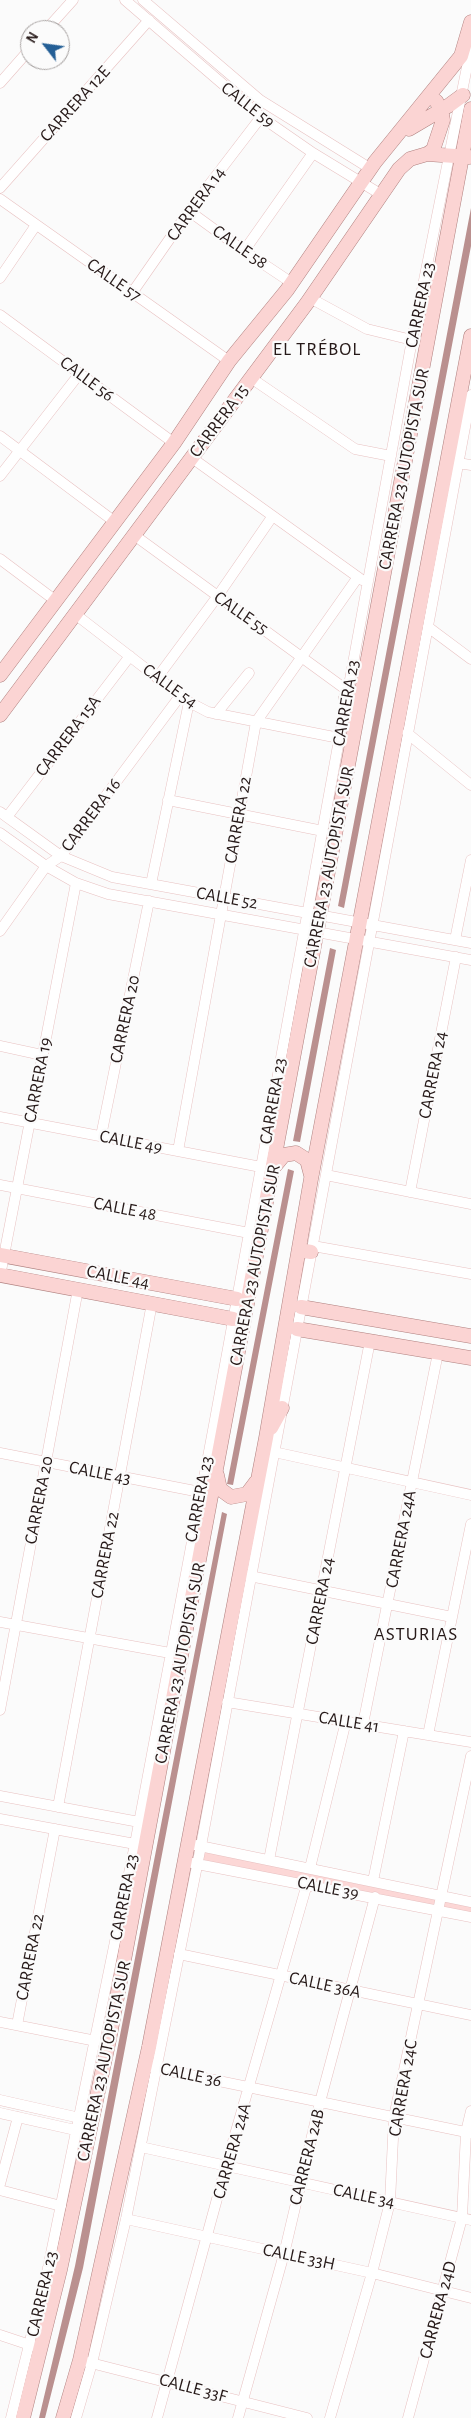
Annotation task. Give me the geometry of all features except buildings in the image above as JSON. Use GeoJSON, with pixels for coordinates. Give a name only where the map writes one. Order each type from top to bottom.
{"type":"FeatureCollection","features":[{"type":"Feature","properties":{"kind":"main road","name":"CARRERA 15"},"geometry":{"type":"LineString","coordinates":[[0,675],[174,443],[229,361],[292,283],[371,169],[461,56],[471,22]]}},
{"type":"Feature","properties":{"kind":"main road"},"geometry":{"type":"LineString","coordinates":[[427,154],[433,150],[443,120],[441,108],[431,94]]}},
{"type":"Feature","properties":{"kind":"main road"},"geometry":{"type":"LineString","coordinates":[[397,137],[463,95]]}},
{"type":"Feature","properties":{"kind":"main road","name":"CARRERA 23 AUTOPISTA SUR"},"geometry":{"type":"LineString","coordinates":[[23,2418],[35,2347],[84,2131],[193,1566],[216,1466],[229,1370],[314,914],[360,702],[471,109]]}},
{"type":"Feature","properties":{"kind":"main road","name":"CARRERA 15"},"geometry":{"type":"LineString","coordinates":[[0,715],[252,378],[404,164],[417,156],[427,154],[461,156]]}},
{"type":"Feature","properties":{"kind":"main road"},"geometry":{"type":"LineString","coordinates":[[311,1179],[363,940],[376,838],[471,336]]}},
{"type":"Feature","properties":{"kind":"main road"},"geometry":{"type":"LineString","coordinates":[[451,442],[463,462]]}},
{"type":"Feature","properties":{"kind":"main road"},"geometry":{"type":"LineString","coordinates":[[439,504],[453,489]]}},
{"type":"Feature","properties":{"kind":"main road"},"geometry":{"type":"LineString","coordinates":[[347,694],[360,702]]}},
{"type":"Feature","properties":{"kind":"main road"},"geometry":{"type":"LineString","coordinates":[[393,752],[401,768]]}},
{"type":"Feature","properties":{"kind":"main road"},"geometry":{"type":"LineString","coordinates":[[376,838],[391,822]]}},
{"type":"Feature","properties":{"kind":"main road"},"geometry":{"type":"LineString","coordinates":[[63,2418],[86,2361],[151,2067],[245,1575],[258,1475],[278,1370],[308,1249],[311,1179],[309,1163],[296,1153],[287,1153],[267,1170]]}},
{"type":"Feature","properties":{"kind":"main road","name":"CALLE 44"},"geometry":{"type":"LineString","coordinates":[[2,1256],[237,1299]]}},
{"type":"Feature","properties":{"kind":"main road","name":"CALLE 44"},"geometry":{"type":"LineString","coordinates":[[0,1275],[233,1319]]}},
{"type":"Feature","properties":{"kind":"main road"},"geometry":{"type":"LineString","coordinates":[[301,1307],[471,1336]]}},
{"type":"Feature","properties":{"kind":"main road"},"geometry":{"type":"LineString","coordinates":[[392,1345],[397,1322]]}},
{"type":"Feature","properties":{"kind":"main road"},"geometry":{"type":"LineString","coordinates":[[297,1329],[471,1358]]}},
{"type":"Feature","properties":{"kind":"main road"},"geometry":{"type":"LineString","coordinates":[[278,1370],[285,1392]]}},
{"type":"Feature","properties":{"kind":"main road"},"geometry":{"type":"LineString","coordinates":[[266,1438],[282,1408]]}},
{"type":"Feature","properties":{"kind":"main road"},"geometry":{"type":"LineString","coordinates":[[216,1466],[217,1482],[220,1490],[231,1497],[241,1497],[250,1492],[258,1475]]}},
{"type":"Feature","properties":{"kind":"street"},"geometry":{"type":"LineString","coordinates":[[55,20],[73,0]]}},
{"type":"Feature","properties":{"kind":"street","name":"CALLE 59"},"geometry":{"type":"LineString","coordinates":[[126,0],[257,114],[313,153],[382,195]]}},
{"type":"Feature","properties":{"kind":"street","name":"CALLE 59"},"geometry":{"type":"LineString","coordinates":[[143,0],[260,100],[371,169]]}},
{"type":"Feature","properties":{"kind":"street","name":"CARRERA 12E"},"geometry":{"type":"LineString","coordinates":[[0,188],[149,20]]}},
{"type":"Feature","properties":{"kind":"street","name":"CARRERA 23"},"geometry":{"type":"LineString","coordinates":[[314,914],[323,831],[412,340],[461,156],[463,95],[471,47]]}},
{"type":"Feature","properties":{"kind":"street"},"geometry":{"type":"LineString","coordinates":[[0,83],[20,60]]}},
{"type":"Feature","properties":{"kind":"street","name":"CARRERA 14"},"geometry":{"type":"LineString","coordinates":[[132,293],[257,114],[260,100]]}},
{"type":"Feature","properties":{"kind":"street"},"geometry":{"type":"LineString","coordinates":[[244,251],[313,153]]}},
{"type":"Feature","properties":{"kind":"street","name":"CALLE 57"},"geometry":{"type":"LineString","coordinates":[[0,199],[229,361]]}},
{"type":"Feature","properties":{"kind":"street","name":"CALLE 58"},"geometry":{"type":"LineString","coordinates":[[189,211],[292,283]]}},
{"type":"Feature","properties":{"kind":"street"},"geometry":{"type":"LineString","coordinates":[[0,278],[36,225]]}},
{"type":"Feature","properties":{"kind":"street"},"geometry":{"type":"LineString","coordinates":[[310,298],[367,329],[412,340]]}},
{"type":"Feature","properties":{"kind":"street","name":"CALLE 56"},"geometry":{"type":"LineString","coordinates":[[0,315],[174,443]]}},
{"type":"Feature","properties":{"kind":"street"},"geometry":{"type":"LineString","coordinates":[[0,476],[80,374]]}},
{"type":"Feature","properties":{"kind":"street"},"geometry":{"type":"LineString","coordinates":[[252,378],[355,449],[391,456]]}},
{"type":"Feature","properties":{"kind":"street"},"geometry":{"type":"LineString","coordinates":[[366,923],[391,822],[453,489],[463,462],[471,395]]}},
{"type":"Feature","properties":{"kind":"street"},"geometry":{"type":"LineString","coordinates":[[0,436],[115,522]]}},
{"type":"Feature","properties":{"kind":"street"},"geometry":{"type":"LineString","coordinates":[[192,458],[272,517],[367,583]]}},
{"type":"Feature","properties":{"kind":"street"},"geometry":{"type":"LineString","coordinates":[[157,678],[217,597],[272,517]]}},
{"type":"Feature","properties":{"kind":"street","name":"CALLE 55"},"geometry":{"type":"LineString","coordinates":[[134,535],[217,597],[302,656],[347,694]]}},
{"type":"Feature","properties":{"kind":"street"},"geometry":{"type":"LineString","coordinates":[[1,562],[56,601]]}},
{"type":"Feature","properties":{"kind":"street","name":"CARRERA 22"},"geometry":{"type":"LineString","coordinates":[[178,1151],[256,722],[358,577]]}},
{"type":"Feature","properties":{"kind":"street","name":"CALLE 54"},"geometry":{"type":"LineString","coordinates":[[75,614],[184,699],[216,714],[339,738]]}},
{"type":"Feature","properties":{"kind":"street"},"geometry":{"type":"LineString","coordinates":[[428,627],[471,659]]}},
{"type":"Feature","properties":{"kind":"street","name":"CARRERA 15A"},"geometry":{"type":"LineString","coordinates":[[3,814],[130,656]]}},
{"type":"Feature","properties":{"kind":"street"},"geometry":{"type":"LineString","coordinates":[[216,714],[249,673]]}},
{"type":"Feature","properties":{"kind":"street"},"geometry":{"type":"LineString","coordinates":[[151,884],[168,800],[184,699]]}},
{"type":"Feature","properties":{"kind":"street","name":"CARRERA 16"},"geometry":{"type":"LineString","coordinates":[[0,931],[46,866],[61,856],[184,699]]}},
{"type":"Feature","properties":{"kind":"street"},"geometry":{"type":"LineString","coordinates":[[407,733],[471,785]]}},
{"type":"Feature","properties":{"kind":"street"},"geometry":{"type":"LineString","coordinates":[[168,800],[323,831]]}},
{"type":"Feature","properties":{"kind":"street","name":"CALLE 52"},"geometry":{"type":"LineString","coordinates":[[3,814],[61,856],[112,877],[471,943]]}},
{"type":"Feature","properties":{"kind":"street","name":"CALLE 52"},"geometry":{"type":"LineString","coordinates":[[0,833],[46,866],[76,884],[108,894],[221,913],[471,960]]}},
{"type":"Feature","properties":{"kind":"street"},"geometry":{"type":"LineString","coordinates":[[455,940],[471,860]]}},
{"type":"Feature","properties":{"kind":"street","name":"CARRERA 19"},"geometry":{"type":"LineString","coordinates":[[0,1275],[2,1256],[17,1189],[76,884]]}},
{"type":"Feature","properties":{"kind":"street","name":"CARRERA 20"},"geometry":{"type":"LineString","coordinates":[[101,1136],[149,901]]}},
{"type":"Feature","properties":{"kind":"street"},"geometry":{"type":"LineString","coordinates":[[194,1845],[227,1702],[245,1575],[274,1452],[301,1307],[308,1249],[326,1175],[363,940]]}},
{"type":"Feature","properties":{"kind":"street","name":"CARRERA 24"},"geometry":{"type":"LineString","coordinates":[[410,1192],[456,958]]}},
{"type":"Feature","properties":{"kind":"street"},"geometry":{"type":"LineString","coordinates":[[0,1046],[42,1055]]}},
{"type":"Feature","properties":{"kind":"street","name":"CALLE 49"},"geometry":{"type":"LineString","coordinates":[[0,1117],[267,1170]]}},
{"type":"Feature","properties":{"kind":"street","name":"CARRERA 23"},"geometry":{"type":"LineString","coordinates":[[54,2269],[61,2206],[84,2131],[80,2118],[135,1844],[170,1652],[193,1566],[200,1492],[229,1370],[233,1319],[237,1299],[250,1260],[249,1233],[267,1170]]}},
{"type":"Feature","properties":{"kind":"street"},"geometry":{"type":"LineString","coordinates":[[326,1175],[471,1204]]}},
{"type":"Feature","properties":{"kind":"street","name":"CALLE 48"},"geometry":{"type":"LineString","coordinates":[[0,1186],[249,1233]]}},
{"type":"Feature","properties":{"kind":"street"},"geometry":{"type":"LineString","coordinates":[[308,1249],[471,1274]]}},
{"type":"Feature","properties":{"kind":"street","name":"CARRERA 20"},"geometry":{"type":"LineString","coordinates":[[0,1710],[78,1289]]}},
{"type":"Feature","properties":{"kind":"street","name":"CARRERA 22"},"geometry":{"type":"LineString","coordinates":[[58,1807],[152,1303]]}},
{"type":"Feature","properties":{"kind":"street","name":"CARRERA 24"},"geometry":{"type":"LineString","coordinates":[[269,1860],[370,1341]]}},
{"type":"Feature","properties":{"kind":"street","name":"CARRERA 24A"},"geometry":{"type":"LineString","coordinates":[[363,1724],[438,1353]]}},
{"type":"Feature","properties":{"kind":"street"},"geometry":{"type":"LineString","coordinates":[[274,1452],[471,1495]]}},
{"type":"Feature","properties":{"kind":"street","name":"CALLE 43"},"geometry":{"type":"LineString","coordinates":[[0,1453],[200,1492]]}},
{"type":"Feature","properties":{"kind":"street"},"geometry":{"type":"LineString","coordinates":[[428,1735],[452,1616],[469,1546],[471,1524]]}},
{"type":"Feature","properties":{"kind":"street"},"geometry":{"type":"LineString","coordinates":[[245,1575],[452,1616]]}},
{"type":"Feature","properties":{"kind":"street"},"geometry":{"type":"LineString","coordinates":[[0,1622],[170,1652]]}},
{"type":"Feature","properties":{"kind":"street","name":"CALLE 41"},"geometry":{"type":"LineString","coordinates":[[227,1702],[471,1742]]}},
{"type":"Feature","properties":{"kind":"street"},"geometry":{"type":"LineString","coordinates":[[310,1868],[346,1722]]}},
{"type":"Feature","properties":{"kind":"street"},"geometry":{"type":"LineString","coordinates":[[373,1881],[404,1731]]}},
{"type":"Feature","properties":{"kind":"street","name":"CARRERA 24C"},"geometry":{"type":"LineString","coordinates":[[330,2418],[372,2273],[390,2202],[394,2117],[471,1756]]}},
{"type":"Feature","properties":{"kind":"street"},"geometry":{"type":"LineString","coordinates":[[0,1796],[139,1822]]}},
{"type":"Feature","properties":{"kind":"street"},"geometry":{"type":"LineString","coordinates":[[0,1819],[135,1844]]}},
{"type":"Feature","properties":{"kind":"street","name":"CARRERA 22"},"geometry":{"type":"LineString","coordinates":[[17,2025],[55,1829]]}},
{"type":"Feature","properties":{"kind":"street","name":"CALLE 39"},"geometry":{"type":"LineString","coordinates":[[194,1845],[471,1902]]}},
{"type":"Feature","properties":{"kind":"street"},"geometry":{"type":"LineString","coordinates":[[76,2418],[86,2361],[126,2219],[141,2147],[151,2067],[179,1954],[191,1862]]}},
{"type":"Feature","properties":{"kind":"street","name":"CALLE 39"},"geometry":{"type":"LineString","coordinates":[[191,1862],[471,1917]]}},
{"type":"Feature","properties":{"kind":"street","name":"CARRERA 24A"},"geometry":{"type":"LineString","coordinates":[[157,2418],[208,2238],[226,2166],[307,1884]]}},
{"type":"Feature","properties":{"kind":"street","name":"CARRERA 24B"},"geometry":{"type":"LineString","coordinates":[[238,2418],[284,2254],[320,2102],[375,1897]]}},
{"type":"Feature","properties":{"kind":"street","name":"CALLE 36A"},"geometry":{"type":"LineString","coordinates":[[179,1954],[471,2015]]}},
{"type":"Feature","properties":{"kind":"street"},"geometry":{"type":"LineString","coordinates":[[0,2022],[96,2041]]}},
{"type":"Feature","properties":{"kind":"street","name":"CALLE 36"},"geometry":{"type":"LineString","coordinates":[[151,2067],[469,2132]]}},
{"type":"Feature","properties":{"kind":"street"},"geometry":{"type":"LineString","coordinates":[[0,2100],[80,2118]]}},
{"type":"Feature","properties":{"kind":"street","name":"CARRERA 24D"},"geometry":{"type":"LineString","coordinates":[[408,2418],[467,2219],[471,2111]]}},
{"type":"Feature","properties":{"kind":"street"},"geometry":{"type":"LineString","coordinates":[[0,2113],[84,2131]]}},
{"type":"Feature","properties":{"kind":"street"},"geometry":{"type":"LineString","coordinates":[[0,2184],[18,2117]]}},
{"type":"Feature","properties":{"kind":"street","name":"CALLE 34"},"geometry":{"type":"LineString","coordinates":[[141,2147],[467,2219]]}},
{"type":"Feature","properties":{"kind":"street"},"geometry":{"type":"LineString","coordinates":[[0,2190],[61,2206]]}},
{"type":"Feature","properties":{"kind":"street","name":"CALLE 33H"},"geometry":{"type":"LineString","coordinates":[[126,2219],[372,2273],[471,2298]]}},
{"type":"Feature","properties":{"kind":"street"},"geometry":{"type":"LineString","coordinates":[[0,2335],[35,2347]]}},
{"type":"Feature","properties":{"kind":"street","name":"CARRERA 23"},"geometry":{"type":"LineString","coordinates":[[11,2418],[35,2347]]}},
{"type":"Feature","properties":{"kind":"street","name":"CALLE 33F"},"geometry":{"type":"LineString","coordinates":[[86,2361],[307,2418]]}},
{"type":"Feature","properties":{"kind":"shaded area"},"geometry":{"type":"Polygon","coordinates":[[[471,208],[471,246],[344,908],[338,906],[471,208]]]}},
{"type":"Feature","properties":{"kind":"shaded area"},"geometry":{"type":"Polygon","coordinates":[[[330,948],[336,950],[300,1142],[293,1141],[330,948]]]}},
{"type":"Feature","properties":{"kind":"shaded area"},"geometry":{"type":"Polygon","coordinates":[[[288,1169],[294,1171],[233,1485],[227,1484],[288,1169]]]}},
{"type":"Feature","properties":{"kind":"shaded area"},"geometry":{"type":"Polygon","coordinates":[[[222,1512],[227,1514],[83,2268],[45,2418],[39,2418],[75,2266],[222,1512]]]}},
{"type":"Feature","properties":{"kind":"shaded area"},"geometry":{"type":"Polygon","coordinates":[[[201,1846],[471,1902],[471,1917],[197,1863],[201,1846]]]}},
{"type":"Feature","properties":{"kind":"district","name":"EL TRÉBOL"},"geometry":{"type":"Point","coordinates":[317,349]}},
{"type":"Feature","properties":{"kind":"district","name":"ASTURIAS"},"geometry":{"type":"Point","coordinates":[416,1634]}}]}
